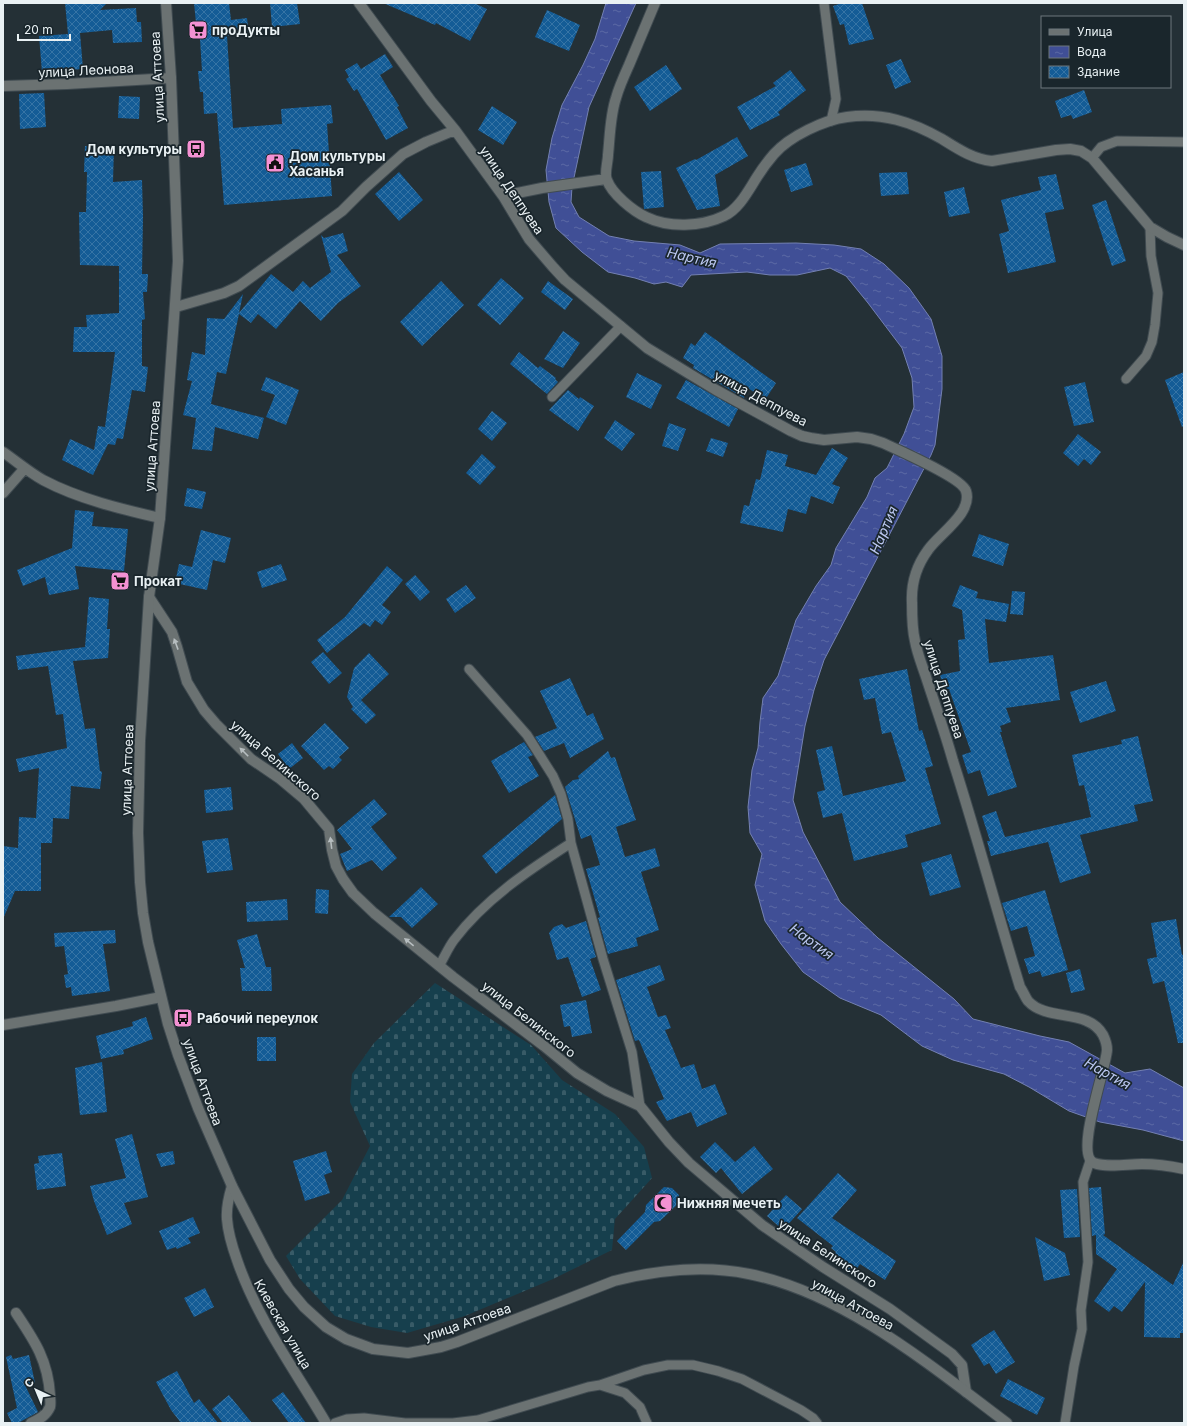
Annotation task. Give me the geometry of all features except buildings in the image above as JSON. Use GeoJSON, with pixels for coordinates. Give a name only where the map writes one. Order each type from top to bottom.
{"type":"FeatureCollection","features":[{"type":"Feature","properties":{"kind":"street","name":"улица Аттоева"},"geometry":{"type":"LineString","coordinates":[[166,3],[171,78],[178,261],[160,518],[150,597],[140,741],[140,882],[143,913],[161,997],[178,1055],[198,1108],[232,1186],[279,1277],[304,1307],[326,1327],[346,1339],[373,1349],[408,1353],[441,1347],[614,1281],[635,1276],[676,1271],[716,1270],[756,1276],[814,1294],[869,1325],[904,1347],[1006,1423]]}},
{"type":"Feature","properties":{"kind":"street","name":"улица Деппуева"},"geometry":{"type":"LineString","coordinates":[[359,3],[503,196],[529,239],[565,280],[647,348],[716,390],[802,436],[824,440],[852,437],[871,439],[883,443],[950,476],[961,483],[966,490],[967,497],[963,510],[958,518],[928,550],[916,571],[911,601],[914,641],[954,762],[1020,987],[1027,1000],[1036,1007],[1058,1015],[1084,1020],[1095,1026],[1103,1035],[1107,1048],[1104,1066],[1087,1131],[1086,1146],[1087,1155],[1090,1161]]}},
{"type":"Feature","properties":{"kind":"street"},"geometry":{"type":"LineString","coordinates":[[655,3],[616,98],[610,126],[606,178],[611,188],[620,198],[639,214],[655,222],[685,225],[712,221],[725,216],[734,208],[775,153],[794,138],[823,123],[846,117],[868,115],[890,117],[927,132],[972,156],[985,160],[992,161],[1056,150],[1070,149],[1080,151],[1092,158],[1150,227],[1167,238],[1184,245]]}},
{"type":"Feature","properties":{"kind":"street","name":"улица Леонова"},"geometry":{"type":"LineString","coordinates":[[3,86],[171,78]]}},
{"type":"Feature","properties":{"kind":"street"},"geometry":{"type":"LineString","coordinates":[[176,306],[224,293],[238,286],[342,211],[403,154],[426,142],[455,130]]}},
{"type":"Feature","properties":{"kind":"street"},"geometry":{"type":"LineString","coordinates":[[503,196],[606,178]]}},
{"type":"Feature","properties":{"kind":"street"},"geometry":{"type":"LineString","coordinates":[[3,452],[44,480],[78,494],[122,509],[160,518]]}},
{"type":"Feature","properties":{"kind":"street"},"geometry":{"type":"LineString","coordinates":[[3,493],[25,468]]}},
{"type":"Feature","properties":{"kind":"street","name":"улица Белинского"},"geometry":{"type":"LineString","coordinates":[[150,597],[172,632],[178,647],[187,682],[204,710],[251,759],[279,778],[304,799],[329,829],[336,866],[343,879],[353,893],[374,914],[577,1073],[607,1091],[640,1106],[669,1142],[689,1163],[762,1225],[823,1267],[890,1309],[952,1354],[962,1365],[966,1392]]}},
{"type":"Feature","properties":{"kind":"street"},"geometry":{"type":"LineString","coordinates":[[3,1025],[161,997]]}},
{"type":"Feature","properties":{"kind":"street"},"geometry":{"type":"LineString","coordinates":[[1090,1161],[1106,1165],[1155,1164],[1184,1169]]}},
{"type":"Feature","properties":{"kind":"street","name":"Киевская улица"},"geometry":{"type":"LineString","coordinates":[[232,1186],[228,1202],[228,1230],[244,1283],[261,1316],[326,1423]]}},
{"type":"Feature","properties":{"kind":"street"},"geometry":{"type":"LineString","coordinates":[[16,1312],[38,1345],[50,1383],[50,1408],[44,1416],[31,1423]]}},
{"type":"Feature","properties":{"kind":"lane"},"geometry":{"type":"LineString","coordinates":[[824,3],[836,99],[831,121]]}},
{"type":"Feature","properties":{"kind":"lane"},"geometry":{"type":"LineString","coordinates":[[1092,158],[1101,147],[1117,141],[1184,142]]}},
{"type":"Feature","properties":{"kind":"lane"},"geometry":{"type":"LineString","coordinates":[[1126,380],[1146,356],[1152,342],[1155,325],[1158,293],[1151,256],[1150,227]]}},
{"type":"Feature","properties":{"kind":"lane"},"geometry":{"type":"LineString","coordinates":[[552,397],[621,326]]}},
{"type":"Feature","properties":{"kind":"lane"},"geometry":{"type":"LineString","coordinates":[[469,669],[526,735],[553,776],[561,794],[568,819],[571,843],[603,959],[632,1052],[640,1106]]}},
{"type":"Feature","properties":{"kind":"lane"},"geometry":{"type":"LineString","coordinates":[[439,966],[453,941],[474,916],[512,883],[571,843]]}},
{"type":"Feature","properties":{"kind":"lane"},"geometry":{"type":"LineString","coordinates":[[1064,1423],[1082,1329],[1081,1310],[1088,1262],[1083,1182],[1090,1161]]}},
{"type":"Feature","properties":{"kind":"lane"},"geometry":{"type":"LineString","coordinates":[[335,1423],[347,1419],[364,1418],[405,1423],[453,1423],[478,1420],[588,1387],[600,1385],[644,1370],[693,1364],[742,1379],[801,1410],[813,1418],[816,1423]]}},
{"type":"Feature","properties":{"kind":"lane"},"geometry":{"type":"LineString","coordinates":[[600,1385],[625,1393],[640,1407],[647,1423]]}},
{"type":"Feature","properties":{"kind":"green space"},"geometry":{"type":"Polygon","coordinates":[[[435,983],[531,1045],[562,1080],[615,1114],[644,1147],[652,1178],[615,1219],[612,1250],[553,1279],[465,1316],[407,1333],[371,1327],[335,1316],[300,1279],[286,1256],[342,1200],[370,1146],[350,1102],[352,1074],[374,1043],[435,983]]]}},
{"type":"Feature","properties":{"kind":"water","name":"Нартия"},"geometry":{"type":"Polygon","coordinates":[[[606,3],[636,3],[589,107],[572,187],[571,202],[579,217],[609,236],[634,241],[680,245],[700,253],[720,244],[796,243],[834,245],[861,249],[884,264],[909,288],[931,319],[942,356],[942,389],[935,445],[824,660],[814,690],[805,726],[793,800],[803,832],[840,902],[878,938],[954,999],[973,1019],[1069,1042],[1125,1073],[1150,1069],[1184,1088],[1184,1141],[1143,1130],[1100,1122],[1069,1111],[1004,1074],[953,1060],[922,1046],[881,1015],[840,998],[803,972],[765,921],[755,885],[762,854],[750,833],[748,807],[752,770],[758,748],[763,698],[778,676],[796,620],[816,586],[831,565],[836,548],[867,497],[875,478],[887,468],[904,434],[914,407],[912,378],[902,348],[846,276],[830,268],[797,275],[770,275],[747,272],[691,275],[682,287],[666,282],[654,284],[608,272],[582,252],[556,228],[549,202],[546,170],[552,138],[562,105],[595,39],[606,3]]]}},
{"type":"Feature","properties":{"kind":"place","name":"проДукты"},"geometry":{"type":"Point","coordinates":[198,30]}},
{"type":"Feature","properties":{"kind":"place","name":"Дом культуры"},"geometry":{"type":"Point","coordinates":[196,149]}},
{"type":"Feature","properties":{"kind":"place","name":"Дом культуры Хасанья"},"geometry":{"type":"Point","coordinates":[275,163]}},
{"type":"Feature","properties":{"kind":"place","name":"Прокат"},"geometry":{"type":"Point","coordinates":[120,581]}},
{"type":"Feature","properties":{"kind":"place","name":"Рабочий переулок"},"geometry":{"type":"Point","coordinates":[183,1018]}},
{"type":"Feature","properties":{"kind":"place","name":"Нижняя мечеть"},"geometry":{"type":"Point","coordinates":[663,1203]}}]}
